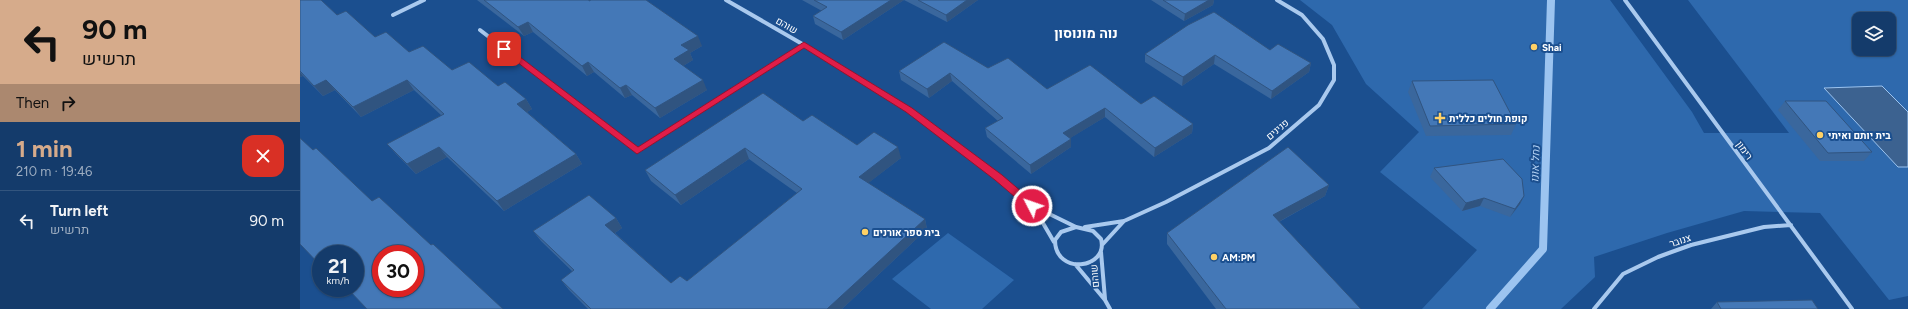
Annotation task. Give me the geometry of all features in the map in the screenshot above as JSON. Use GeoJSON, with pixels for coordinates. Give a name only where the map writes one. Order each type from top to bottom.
{"type":"FeatureCollection","features":[{"type":"Feature","properties":{"kind":"street"},"geometry":{"type":"LineString","coordinates":[[393,15],[424,0]]}},
{"type":"Feature","properties":{"kind":"street","name":"שוהם"},"geometry":{"type":"LineString","coordinates":[[726,0],[804,44],[909,110],[999,177],[1032,206],[1076,227]]}},
{"type":"Feature","properties":{"kind":"street","name":"פנינים"},"geometry":{"type":"LineString","coordinates":[[1084,227],[1124,221],[1166,202],[1269,148],[1319,105],[1334,80],[1334,65],[1323,39],[1302,15],[1277,0]]}},
{"type":"Feature","properties":{"kind":"street","name":"רימון"},"geometry":{"type":"LineString","coordinates":[[1625,0],[1852,309]]}},
{"type":"Feature","properties":{"kind":"street"},"geometry":{"type":"LineString","coordinates":[[480,30],[637,151],[804,44]]}},
{"type":"Feature","properties":{"kind":"street","name":"שוהם"},"geometry":{"type":"LineString","coordinates":[[1032,206],[1054,242]]}},
{"type":"Feature","properties":{"kind":"street","name":"פנינים"},"geometry":{"type":"LineString","coordinates":[[1102,245],[1124,221]]}},
{"type":"Feature","properties":{"kind":"street","name":"צנובר"},"geometry":{"type":"LineString","coordinates":[[1594,309],[1623,274],[1658,257],[1691,245],[1764,227],[1791,226]]}},
{"type":"Feature","properties":{"kind":"street"},"geometry":{"type":"LineString","coordinates":[[1076,227],[1084,227],[1097,234],[1101,239],[1102,245],[1096,258],[1090,262],[1075,264],[1061,259],[1056,254],[1054,242],[1062,231],[1076,227]]}},
{"type":"Feature","properties":{"kind":"street","name":"שוהם"},"geometry":{"type":"LineString","coordinates":[[1100,252],[1105,300]]}},
{"type":"Feature","properties":{"kind":"street","name":"שוהם"},"geometry":{"type":"LineString","coordinates":[[1075,264],[1105,300],[1110,309]]}},
{"type":"Feature","properties":{"kind":"shaded area"},"geometry":{"type":"Polygon","coordinates":[[[1300,0],[1610,0],[1692,112],[1704,133],[1789,133],[1688,0],[1908,0],[1908,296],[1889,300],[1820,213],[1744,211],[1667,233],[1594,257],[1595,277],[1561,309],[1422,309],[1477,250],[1380,172],[1419,132],[1366,84],[1332,25],[1300,0]]]}},
{"type":"Feature","properties":{"kind":"shaded area"},"geometry":{"type":"Polygon","coordinates":[[[1882,86],[1908,112],[1908,167],[1898,167],[1824,88],[1882,86]]]}},
{"type":"Feature","properties":{"kind":"shaded area"},"geometry":{"type":"Polygon","coordinates":[[[948,233],[1014,280],[982,309],[931,309],[892,279],[948,233]]]}},
{"type":"Feature","properties":{"kind":"building"},"geometry":{"type":"Polygon","coordinates":[[[300,0],[321,0],[337,15],[346,11],[375,37],[386,32],[409,52],[423,46],[452,70],[469,62],[498,86],[505,82],[526,99],[517,104],[576,154],[497,201],[439,147],[407,164],[387,144],[444,114],[407,80],[353,107],[326,80],[314,86],[300,71],[300,0]]]}},
{"type":"Feature","properties":{"kind":"building"},"geometry":{"type":"Polygon","coordinates":[[[484,0],[646,0],[698,36],[681,45],[689,50],[674,59],[703,80],[655,108],[626,85],[620,88],[588,62],[582,66],[528,22],[518,27],[484,0]]]}},
{"type":"Feature","properties":{"kind":"building"},"geometry":{"type":"Polygon","coordinates":[[[814,0],[891,0],[841,32],[813,16],[827,7],[814,0]]]}},
{"type":"Feature","properties":{"kind":"building"},"geometry":{"type":"Polygon","coordinates":[[[918,0],[967,0],[946,15],[918,0]]]}},
{"type":"Feature","properties":{"kind":"building"},"geometry":{"type":"Polygon","coordinates":[[[1163,0],[1209,0],[1185,14],[1163,0]]]}},
{"type":"Feature","properties":{"kind":"building"},"geometry":{"type":"Polygon","coordinates":[[[1214,12],[1270,50],[1278,44],[1311,63],[1272,91],[1215,55],[1183,77],[1145,54],[1188,25],[1214,12]]]}},
{"type":"Feature","properties":{"kind":"building"},"geometry":{"type":"Polygon","coordinates":[[[944,42],[988,68],[1008,58],[1047,89],[1090,65],[1141,104],[1154,96],[1193,124],[1155,148],[1105,108],[1063,133],[1071,139],[1030,165],[985,128],[1003,118],[950,73],[927,89],[899,71],[944,42]]]}},
{"type":"Feature","properties":{"kind":"building"},"geometry":{"type":"Polygon","coordinates":[[[1493,80],[1516,124],[1430,126],[1412,81],[1493,80]]]}},
{"type":"Feature","properties":{"kind":"building"},"geometry":{"type":"Polygon","coordinates":[[[763,93],[803,121],[812,115],[857,145],[874,132],[898,147],[859,177],[925,219],[827,309],[591,309],[561,280],[574,270],[533,231],[589,195],[616,218],[605,225],[671,283],[680,276],[687,281],[802,189],[745,148],[675,195],[645,170],[763,93]]]}},
{"type":"Feature","properties":{"kind":"building"},"geometry":{"type":"Polygon","coordinates":[[[1785,101],[1826,101],[1872,152],[1828,153],[1785,101]]]}},
{"type":"Feature","properties":{"kind":"building"},"geometry":{"type":"Polygon","coordinates":[[[300,138],[313,150],[316,148],[372,201],[379,197],[431,245],[433,244],[503,309],[367,309],[356,297],[364,297],[364,245],[312,245],[312,257],[300,244],[300,138]]]}},
{"type":"Feature","properties":{"kind":"building"},"geometry":{"type":"Polygon","coordinates":[[[1288,147],[1329,185],[1273,215],[1361,309],[1226,309],[1167,233],[1288,147]]]}},
{"type":"Feature","properties":{"kind":"building"},"geometry":{"type":"Polygon","coordinates":[[[1503,159],[1522,179],[1524,196],[1515,209],[1484,198],[1466,203],[1434,168],[1503,159]]]}},
{"type":"Feature","properties":{"kind":"building"},"geometry":{"type":"Polygon","coordinates":[[[1812,300],[1818,309],[1721,309],[1717,302],[1812,300]]]}},
{"type":"Feature","properties":{"kind":"waterway","name":"נחל אונו"},"geometry":{"type":"LineString","coordinates":[[1490,309],[1543,249],[1551,0]]}},
{"type":"Feature","properties":{"kind":"place","name":"Shai"},"geometry":{"type":"Point","coordinates":[1534,47]}},
{"type":"Feature","properties":{"kind":"place","name":"קופת חולים כללית"},"geometry":{"type":"Point","coordinates":[1440,118]}},
{"type":"Feature","properties":{"kind":"place","name":"בית יותם ואיתי"},"geometry":{"type":"Point","coordinates":[1820,135]}},
{"type":"Feature","properties":{"kind":"place","name":"בית ספר אורנים"},"geometry":{"type":"Point","coordinates":[865,232]}},
{"type":"Feature","properties":{"kind":"place","name":"AM:PM"},"geometry":{"type":"Point","coordinates":[1214,257]}},
{"type":"Feature","properties":{"kind":"district","name":"נוה מונוסון"},"geometry":{"type":"Point","coordinates":[1086,33]}},
{"type":"Feature","properties":{"kind":"route"},"geometry":{"type":"LineString","coordinates":[[504,49],[637,151],[804,44],[909,110],[999,177],[1032,206]]}}]}
